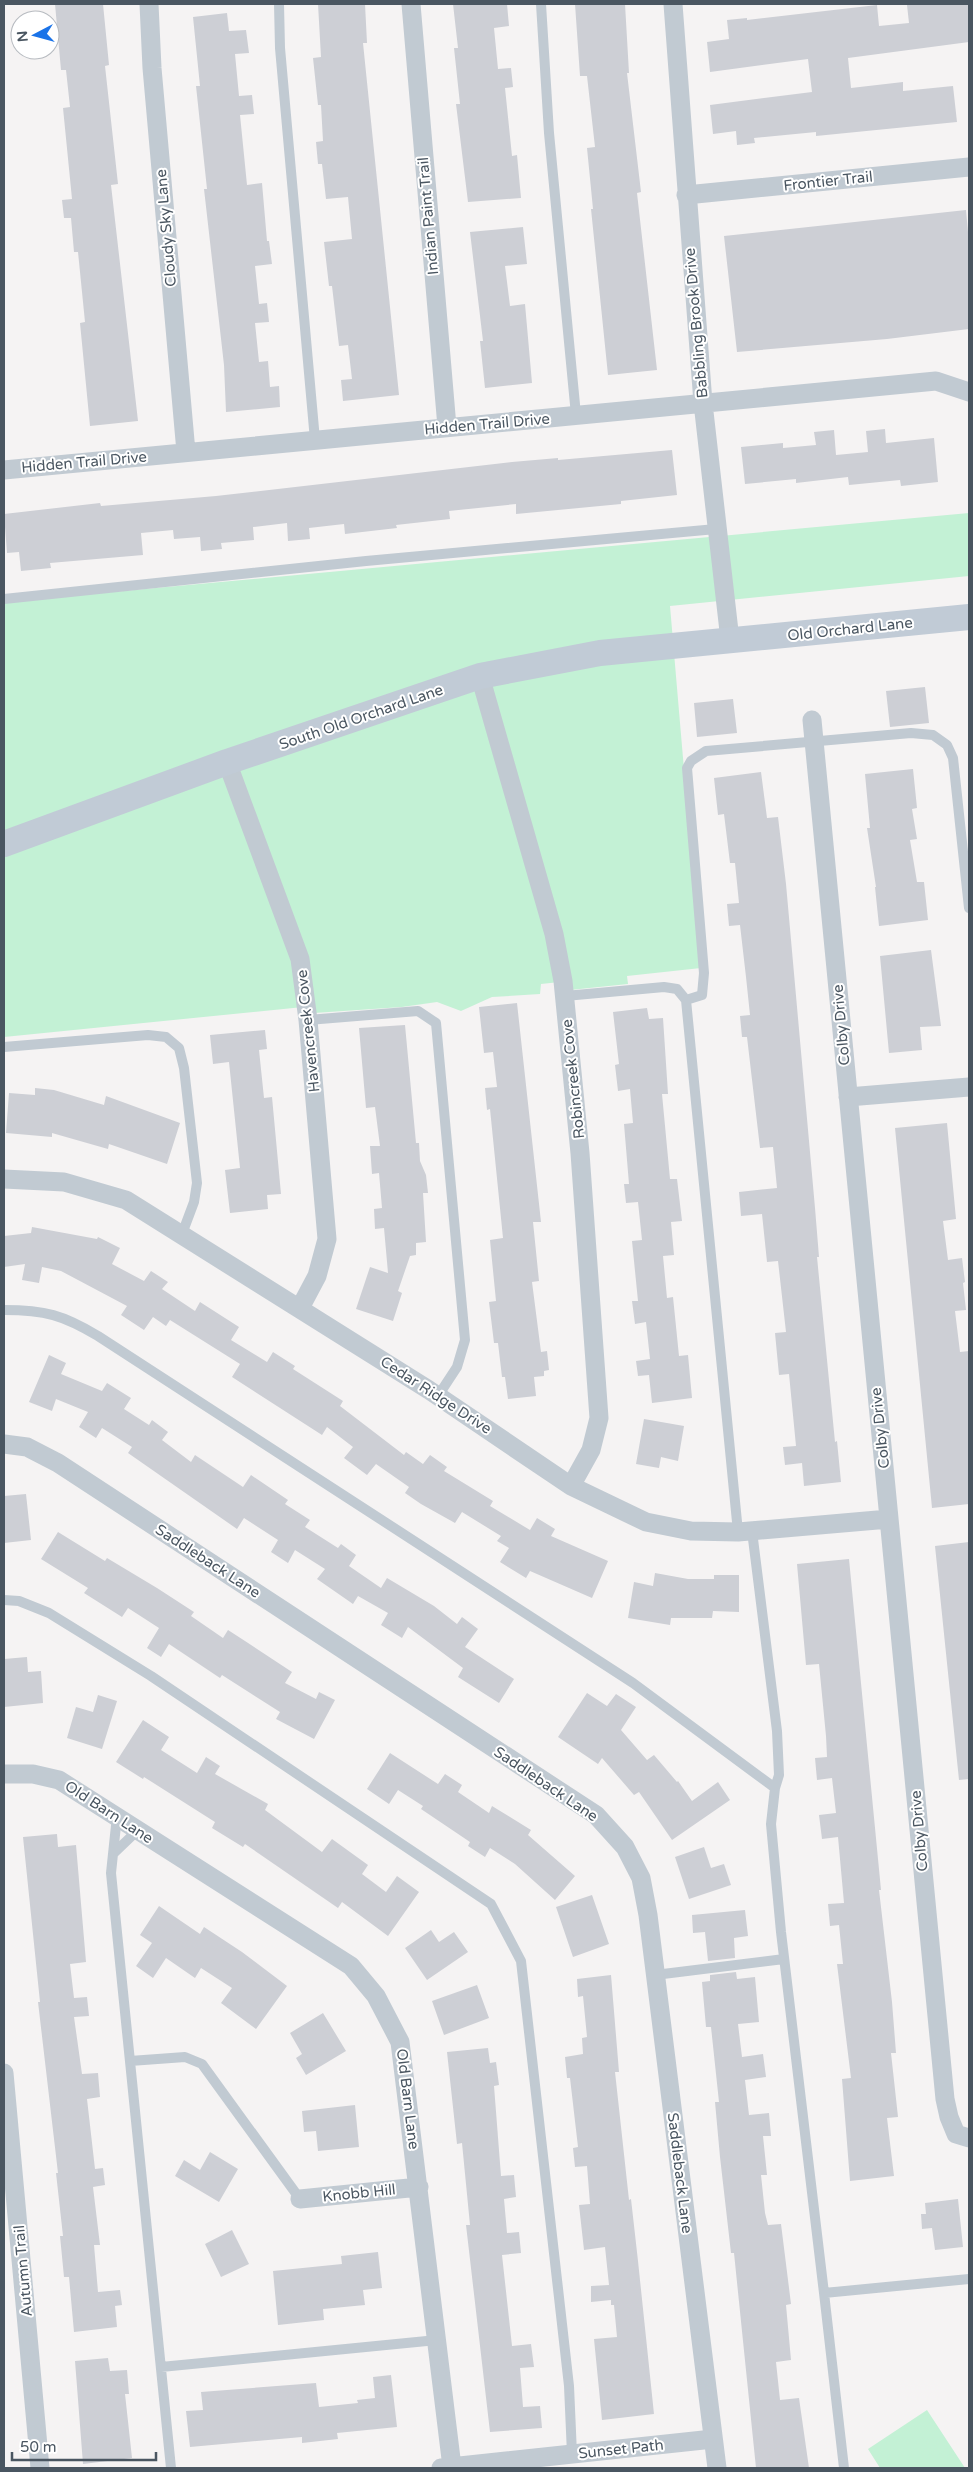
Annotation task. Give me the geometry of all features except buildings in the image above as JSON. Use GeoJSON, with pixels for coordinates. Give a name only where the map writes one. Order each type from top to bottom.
{"type":"FeatureCollection","features":[{"type":"Feature","properties":{"kind":"street","name":"Cloudy Sky Lane"},"geometry":{"type":"LineString","coordinates":[[149,4],[152,68],[186,452]]}},
{"type":"Feature","properties":{"kind":"street","name":"Indian Paint Trail"},"geometry":{"type":"LineString","coordinates":[[410,4],[447,428]]}},
{"type":"Feature","properties":{"kind":"street","name":"Babbling Brook Drive"},"geometry":{"type":"LineString","coordinates":[[673,4],[702,403],[730,640]]}},
{"type":"Feature","properties":{"kind":"street","name":"Frontier Trail"},"geometry":{"type":"LineString","coordinates":[[686,195],[969,167]]}},
{"type":"Feature","properties":{"kind":"street","name":"Hidden Trail Drive"},"geometry":{"type":"LineString","coordinates":[[4,470],[936,381],[969,392]]}},
{"type":"Feature","properties":{"kind":"street","name":"Old Orchard Lane"},"geometry":{"type":"LineString","coordinates":[[730,640],[969,617]]}},
{"type":"Feature","properties":{"kind":"street","name":"South Old Orchard Lane"},"geometry":{"type":"LineString","coordinates":[[4,844],[227,762],[480,676],[600,653],[730,640]]}},
{"type":"Feature","properties":{"kind":"street","name":"Robincreek Cove"},"geometry":{"type":"LineString","coordinates":[[480,676],[554,934],[564,996],[580,1153],[599,1418],[591,1450],[571,1486]]}},
{"type":"Feature","properties":{"kind":"street","name":"Colby Drive"},"geometry":{"type":"LineString","coordinates":[[812,720],[945,2099],[948,2117],[963,2136]]}},
{"type":"Feature","properties":{"kind":"street","name":"Havencreek Cove"},"geometry":{"type":"LineString","coordinates":[[227,762],[300,959],[308,1020],[327,1239],[317,1276],[300,1308]]}},
{"type":"Feature","properties":{"kind":"street"},"geometry":{"type":"LineString","coordinates":[[848,1098],[969,1087]]}},
{"type":"Feature","properties":{"kind":"street","name":"Cedar Ridge Drive"},"geometry":{"type":"LineString","coordinates":[[4,1178],[64,1182],[126,1200],[438,1396],[571,1486],[646,1522],[690,1531],[745,1531],[889,1518]]}},
{"type":"Feature","properties":{"kind":"street","name":"Saddleback Lane"},"geometry":{"type":"LineString","coordinates":[[4,1444],[27,1447],[58,1463],[596,1815],[625,1847],[641,1878],[648,1915],[717,2468]]}},
{"type":"Feature","properties":{"kind":"street","name":"Old Barn Lane"},"geometry":{"type":"LineString","coordinates":[[4,1774],[33,1774],[59,1780],[351,1966],[376,1996],[400,2042],[437,2340],[446,2468]]}},
{"type":"Feature","properties":{"kind":"street","name":"Autumn Trail"},"geometry":{"type":"LineString","coordinates":[[4,2074],[12,2245],[40,2468]]}},
{"type":"Feature","properties":{"kind":"street","name":"Knobb Hill"},"geometry":{"type":"LineString","coordinates":[[300,2199],[419,2187]]}},
{"type":"Feature","properties":{"kind":"street","name":"Sunset Path"},"geometry":{"type":"LineString","coordinates":[[446,2468],[713,2439]]}},
{"type":"Feature","properties":{"kind":"lane"},"geometry":{"type":"LineString","coordinates":[[279,4],[280,48],[315,440]]}},
{"type":"Feature","properties":{"kind":"lane"},"geometry":{"type":"LineString","coordinates":[[541,4],[550,152],[576,415]]}},
{"type":"Feature","properties":{"kind":"lane"},"geometry":{"type":"LineString","coordinates":[[4,599],[366,561],[716,529]]}},
{"type":"Feature","properties":{"kind":"lane"},"geometry":{"type":"LineString","coordinates":[[686,1000],[702,994],[704,973],[687,768],[691,761],[706,751],[911,732],[932,735],[946,745],[953,758],[969,908]]}},
{"type":"Feature","properties":{"kind":"lane"},"geometry":{"type":"LineString","coordinates":[[564,996],[664,987],[677,989],[686,1000],[745,1531],[777,1731],[780,1775],[775,1788],[771,1824],[784,1959],[844,2468]]}},
{"type":"Feature","properties":{"kind":"lane"},"geometry":{"type":"LineString","coordinates":[[308,1020],[418,1011],[436,1023],[465,1340],[457,1367],[438,1396]]}},
{"type":"Feature","properties":{"kind":"lane"},"geometry":{"type":"LineString","coordinates":[[4,1047],[148,1035],[166,1036],[179,1048],[184,1068],[193,1162],[197,1183],[194,1202],[182,1234]]}},
{"type":"Feature","properties":{"kind":"lane"},"geometry":{"type":"LineString","coordinates":[[4,1310],[38,1310],[71,1320],[98,1336],[633,1683],[775,1788]]}},
{"type":"Feature","properties":{"kind":"lane"},"geometry":{"type":"LineString","coordinates":[[4,1600],[19,1601],[49,1612],[151,1676],[491,1904],[521,1961],[569,2386],[572,2454]]}},
{"type":"Feature","properties":{"kind":"lane"},"geometry":{"type":"LineString","coordinates":[[117,1816],[111,1873],[171,2468]]}},
{"type":"Feature","properties":{"kind":"lane"},"geometry":{"type":"LineString","coordinates":[[112,1855],[124,1841],[138,1830]]}},
{"type":"Feature","properties":{"kind":"lane"},"geometry":{"type":"LineString","coordinates":[[654,1975],[784,1959]]}},
{"type":"Feature","properties":{"kind":"lane"},"geometry":{"type":"LineString","coordinates":[[130,2061],[185,2057],[202,2064],[300,2199]]}},
{"type":"Feature","properties":{"kind":"lane"},"geometry":{"type":"LineString","coordinates":[[824,2293],[969,2278]]}},
{"type":"Feature","properties":{"kind":"lane"},"geometry":{"type":"LineString","coordinates":[[161,2367],[437,2340]]}},
{"type":"Feature","properties":{"kind":"green space"},"geometry":{"type":"Polygon","coordinates":[[[969,513],[969,576],[670,606],[701,968],[627,976],[628,984],[570,990],[569,981],[541,984],[540,994],[492,997],[461,1011],[437,1002],[402,1007],[314,1013],[313,1006],[4,1037],[4,602],[969,513]]]}},
{"type":"Feature","properties":{"kind":"green space"},"geometry":{"type":"Polygon","coordinates":[[[927,2410],[965,2468],[880,2468],[868,2449],[927,2410]]]}}]}
